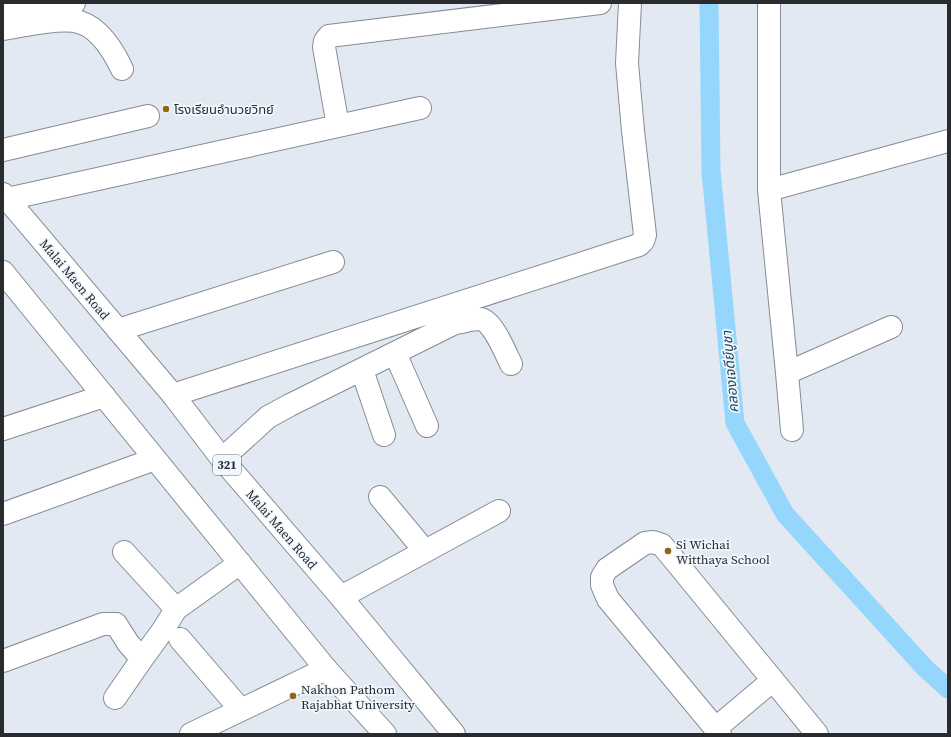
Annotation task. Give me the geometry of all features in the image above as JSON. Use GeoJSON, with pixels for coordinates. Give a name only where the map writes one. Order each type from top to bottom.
{"type":"FeatureCollection","features":[{"type":"Feature","properties":{"kind":"main road"},"geometry":{"type":"LineString","coordinates":[[3,11],[74,3]]}},
{"type":"Feature","properties":{"kind":"main road"},"geometry":{"type":"LineString","coordinates":[[338,126],[324,47],[325,41],[329,36],[600,3]]}},
{"type":"Feature","properties":{"kind":"main road"},"geometry":{"type":"LineString","coordinates":[[172,394],[639,245],[643,241],[645,235],[627,63],[630,3]]}},
{"type":"Feature","properties":{"kind":"main road"},"geometry":{"type":"LineString","coordinates":[[769,3],[769,190],[792,430]]}},
{"type":"Feature","properties":{"kind":"main road"},"geometry":{"type":"LineString","coordinates":[[3,29],[61,21],[74,21],[90,27],[105,41],[116,56],[122,69]]}},
{"type":"Feature","properties":{"kind":"main road"},"geometry":{"type":"LineString","coordinates":[[5,196],[420,108]]}},
{"type":"Feature","properties":{"kind":"main road"},"geometry":{"type":"LineString","coordinates":[[3,150],[148,116]]}},
{"type":"Feature","properties":{"kind":"main road"},"geometry":{"type":"LineString","coordinates":[[769,190],[948,141]]}},
{"type":"Feature","properties":{"kind":"main road","name":"Malai Maen Road"},"geometry":{"type":"LineString","coordinates":[[5,196],[172,394],[222,459],[341,597],[454,734]]}},
{"type":"Feature","properties":{"kind":"main road"},"geometry":{"type":"LineString","coordinates":[[118,330],[333,262]]}},
{"type":"Feature","properties":{"kind":"main road"},"geometry":{"type":"LineString","coordinates":[[5,278],[104,396],[326,669],[385,734]]}},
{"type":"Feature","properties":{"kind":"main road"},"geometry":{"type":"LineString","coordinates":[[222,459],[268,417],[455,323],[481,319],[488,322],[500,341],[511,364]]}},
{"type":"Feature","properties":{"kind":"main road"},"geometry":{"type":"LineString","coordinates":[[787,373],[891,327]]}},
{"type":"Feature","properties":{"kind":"main road"},"geometry":{"type":"LineString","coordinates":[[395,353],[428,426]]}},
{"type":"Feature","properties":{"kind":"main road"},"geometry":{"type":"LineString","coordinates":[[362,370],[384,434]]}},
{"type":"Feature","properties":{"kind":"main road"},"geometry":{"type":"LineString","coordinates":[[3,429],[104,396]]}},
{"type":"Feature","properties":{"kind":"main road"},"geometry":{"type":"LineString","coordinates":[[3,514],[155,459]]}},
{"type":"Feature","properties":{"kind":"main road"},"geometry":{"type":"LineString","coordinates":[[380,497],[425,551]]}},
{"type":"Feature","properties":{"kind":"main road"},"geometry":{"type":"LineString","coordinates":[[341,597],[499,511]]}},
{"type":"Feature","properties":{"kind":"main road"},"geometry":{"type":"LineString","coordinates":[[773,680],[718,732],[608,599],[602,585],[602,577],[607,569],[645,543],[653,542],[662,545],[773,680],[817,734]]}},
{"type":"Feature","properties":{"kind":"main road"},"geometry":{"type":"LineString","coordinates":[[124,552],[176,609]]}},
{"type":"Feature","properties":{"kind":"main road"},"geometry":{"type":"LineString","coordinates":[[115,698],[164,630],[176,609],[240,563]]}},
{"type":"Feature","properties":{"kind":"main road"},"geometry":{"type":"LineString","coordinates":[[3,661],[109,623],[116,624],[128,643],[142,659]]}},
{"type":"Feature","properties":{"kind":"main road"},"geometry":{"type":"LineString","coordinates":[[180,639],[241,710]]}},
{"type":"Feature","properties":{"kind":"main road"},"geometry":{"type":"LineString","coordinates":[[191,734],[326,669]]}},
{"type":"Feature","properties":{"kind":"waterway","name":"คลองเจดีย์บูชา"},"geometry":{"type":"LineString","coordinates":[[709,3],[711,171],[735,423],[785,514],[925,668],[948,689]]}},
{"type":"Feature","properties":{"kind":"place","name":"โรงเรียนอำนวยวิทย์"},"geometry":{"type":"Point","coordinates":[166,109]}},
{"type":"Feature","properties":{"kind":"place","name":"Si Wichai Witthaya School"},"geometry":{"type":"Point","coordinates":[668,551]}},
{"type":"Feature","properties":{"kind":"place","name":"Nakhon Pathom Rajabhat University"},"geometry":{"type":"Point","coordinates":[293,696]}}]}
